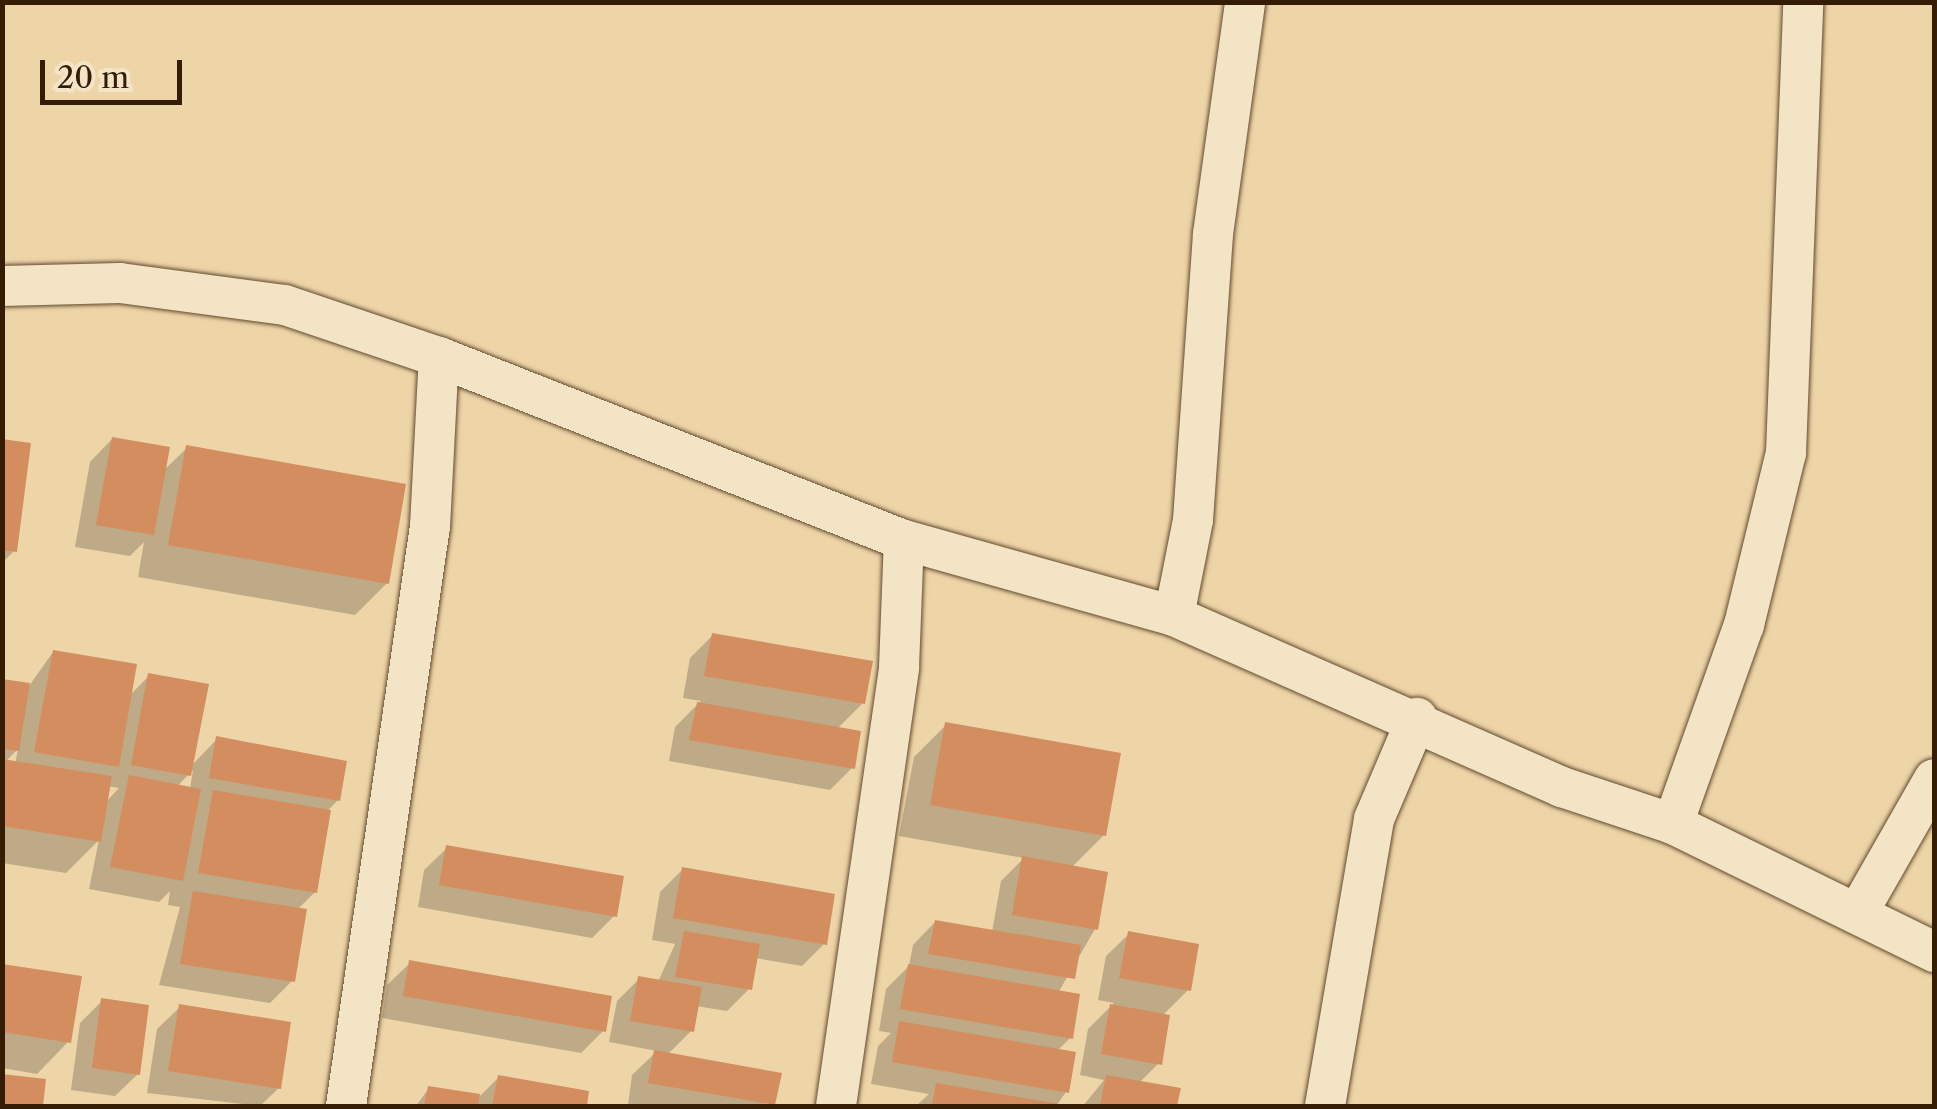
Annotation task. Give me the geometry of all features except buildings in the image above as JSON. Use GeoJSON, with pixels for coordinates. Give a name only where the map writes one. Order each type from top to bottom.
{"type":"FeatureCollection","features":[{"type":"Feature","properties":{"kind":"street"},"geometry":{"type":"LineString","coordinates":[[1174,616],[1193,520],[1213,234],[1245,2]]}},
{"type":"Feature","properties":{"kind":"street"},"geometry":{"type":"LineString","coordinates":[[1673,824],[1744,625],[1786,453],[1803,2]]}},
{"type":"Feature","properties":{"kind":"street"},"geometry":{"type":"LineString","coordinates":[[2,286],[120,283],[285,305],[439,357],[904,540],[1174,616],[1417,718],[1562,787],[1673,824],[1934,952]]}},
{"type":"Feature","properties":{"kind":"street"},"geometry":{"type":"LineString","coordinates":[[346,1106],[430,526],[439,357]]}},
{"type":"Feature","properties":{"kind":"street"},"geometry":{"type":"LineString","coordinates":[[836,1106],[899,668],[904,540]]}},
{"type":"Feature","properties":{"kind":"street"},"geometry":{"type":"LineString","coordinates":[[1325,1106],[1374,820],[1417,718]]}},
{"type":"Feature","properties":{"kind":"street"},"geometry":{"type":"LineString","coordinates":[[1857,914],[1934,779]]}}]}
